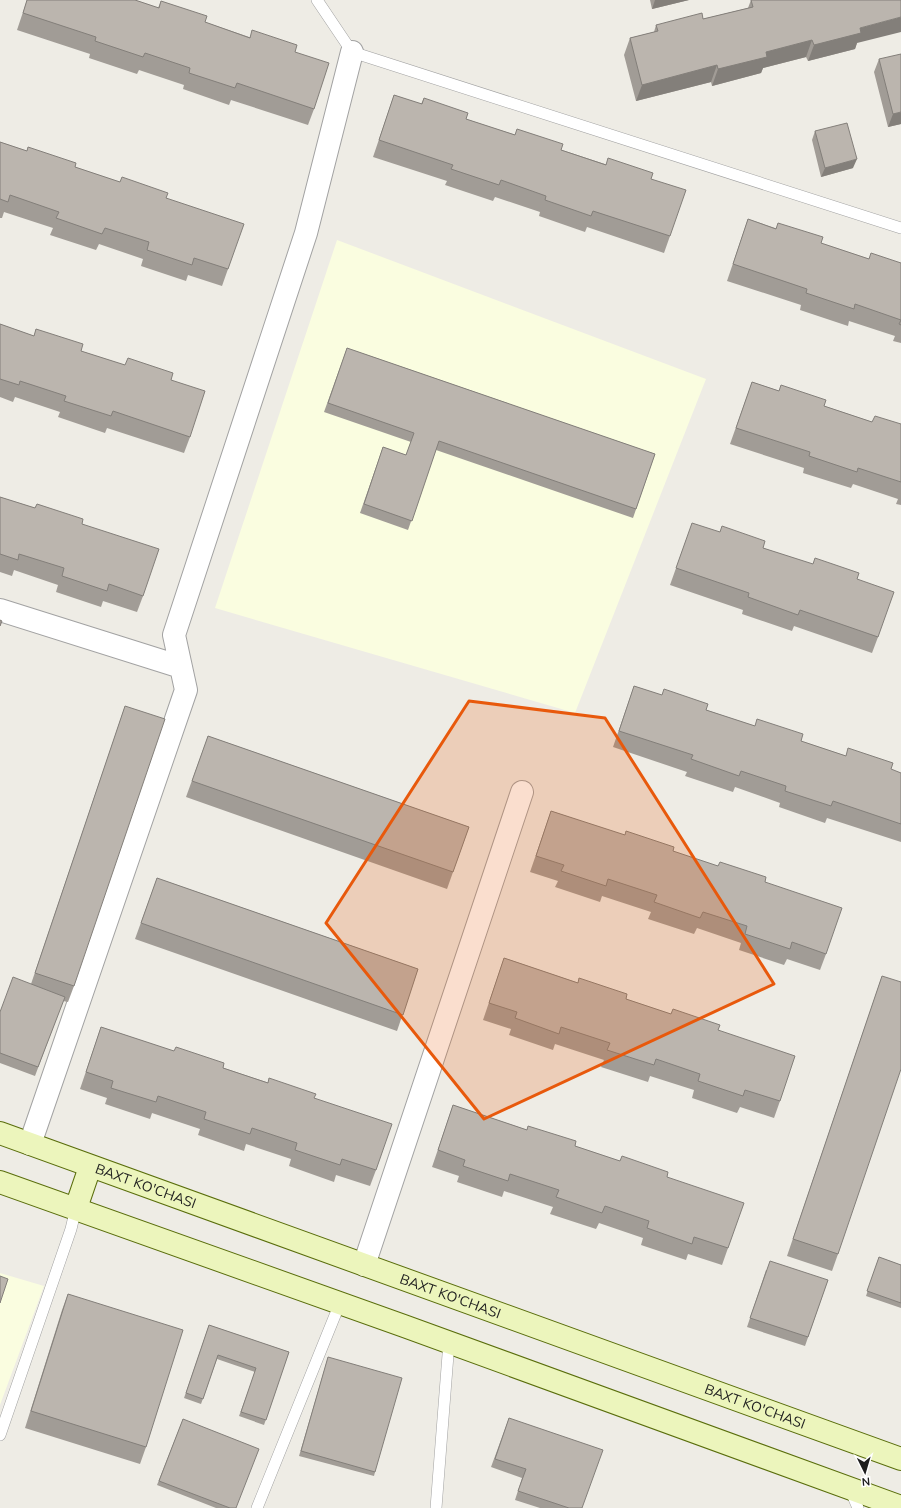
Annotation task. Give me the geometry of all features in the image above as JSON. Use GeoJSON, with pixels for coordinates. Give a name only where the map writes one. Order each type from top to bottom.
{"type":"FeatureCollection","features":[{"type":"Feature","properties":{"kind":"street"},"geometry":{"type":"LineString","coordinates":[[30,1144],[186,690],[174,636],[306,233],[352,52]]}},
{"type":"Feature","properties":{"kind":"street"},"geometry":{"type":"LineString","coordinates":[[0,610],[181,667]]}},
{"type":"Feature","properties":{"kind":"street"},"geometry":{"type":"LineString","coordinates":[[364,1265],[522,792]]}},
{"type":"Feature","properties":{"kind":"street","name":"BAXT KO'CHASI"},"geometry":{"type":"LineString","coordinates":[[0,1134],[901,1459]]}},
{"type":"Feature","properties":{"kind":"street"},"geometry":{"type":"LineString","coordinates":[[76,1208],[90,1166]]}},
{"type":"Feature","properties":{"kind":"street"},"geometry":{"type":"LineString","coordinates":[[0,1182],[449,1342],[854,1498],[901,1507]]}},
{"type":"Feature","properties":{"kind":"lane"},"geometry":{"type":"LineString","coordinates":[[316,0],[352,52],[901,228]]}},
{"type":"Feature","properties":{"kind":"lane"},"geometry":{"type":"LineString","coordinates":[[0,1434],[71,1229],[76,1208]]}},
{"type":"Feature","properties":{"kind":"lane"},"geometry":{"type":"LineString","coordinates":[[257,1508],[340,1303]]}},
{"type":"Feature","properties":{"kind":"lane"},"geometry":{"type":"LineString","coordinates":[[436,1508],[449,1342]]}},
{"type":"Feature","properties":{"kind":"highlighted area"},"geometry":{"type":"Polygon","coordinates":[[[469,701],[605,718],[774,984],[484,1119],[326,923],[469,701]]]}},
{"type":"Feature","properties":{"kind":"shaded area"},"geometry":{"type":"Polygon","coordinates":[[[337,240],[706,379],[575,713],[215,608],[337,240]]]}},
{"type":"Feature","properties":{"kind":"shaded area"},"geometry":{"type":"Polygon","coordinates":[[[0,1273],[44,1286],[0,1405],[0,1273]]]}},
{"type":"Feature","properties":{"kind":"building"},"geometry":{"type":"Polygon","coordinates":[[[27,0],[135,0],[159,8],[161,1],[207,16],[205,22],[250,38],[252,30],[297,45],[295,52],[329,63],[314,109],[237,83],[235,88],[189,73],[190,68],[145,53],[143,57],[95,41],[96,37],[23,13],[27,0]]]}},
{"type":"Feature","properties":{"kind":"building"},"geometry":{"type":"Polygon","coordinates":[[[751,0],[901,0],[901,17],[860,28],[861,33],[814,45],[812,40],[766,52],[767,57],[718,69],[717,65],[642,85],[630,38],[658,31],[656,25],[702,13],[703,19],[753,7],[751,0]]]}},
{"type":"Feature","properties":{"kind":"building"},"geometry":{"type":"Polygon","coordinates":[[[901,54],[901,112],[893,114],[879,59],[901,54]]]}},
{"type":"Feature","properties":{"kind":"building"},"geometry":{"type":"Polygon","coordinates":[[[394,95],[422,104],[424,98],[468,113],[466,119],[515,135],[517,129],[563,144],[561,150],[606,165],[608,158],[653,173],[651,179],[686,190],[670,236],[593,211],[591,216],[545,200],[546,196],[501,180],[499,185],[451,169],[453,165],[379,140],[394,95]]]}},
{"type":"Feature","properties":{"kind":"building"},"geometry":{"type":"Polygon","coordinates":[[[847,123],[857,159],[825,168],[815,131],[847,123]]]}},
{"type":"Feature","properties":{"kind":"building"},"geometry":{"type":"Polygon","coordinates":[[[0,142],[27,151],[28,147],[76,163],[75,167],[120,182],[122,177],[168,193],[166,198],[244,224],[228,269],[194,258],[192,265],[147,250],[149,242],[105,228],[102,234],[56,218],[59,212],[10,195],[8,202],[0,199],[0,142]]]}},
{"type":"Feature","properties":{"kind":"building"},"geometry":{"type":"Polygon","coordinates":[[[748,219],[776,229],[778,223],[823,237],[821,243],[869,259],[871,253],[901,263],[901,320],[855,304],[854,309],[806,293],[807,289],[733,264],[748,219]]]}},
{"type":"Feature","properties":{"kind":"building"},"geometry":{"type":"Polygon","coordinates":[[[0,324],[34,336],[36,329],[83,344],[81,351],[125,365],[128,358],[173,373],[171,380],[205,391],[190,437],[113,411],[111,416],[64,401],[66,396],[20,381],[19,385],[0,379],[0,324]]]}},
{"type":"Feature","properties":{"kind":"building"},"geometry":{"type":"Polygon","coordinates":[[[347,348],[655,454],[636,509],[439,441],[412,521],[364,504],[383,447],[406,455],[414,433],[328,403],[347,348]]]}},
{"type":"Feature","properties":{"kind":"building"},"geometry":{"type":"Polygon","coordinates":[[[752,382],[779,391],[781,385],[826,400],[824,406],[872,422],[875,416],[901,424],[901,482],[858,468],[857,472],[809,456],[810,452],[736,428],[752,382]]]}},
{"type":"Feature","properties":{"kind":"building"},"geometry":{"type":"Polygon","coordinates":[[[0,497],[35,508],[37,504],[83,519],[82,524],[159,549],[143,596],[109,584],[107,591],[62,576],[64,568],[19,554],[18,560],[0,554],[0,497]]]}},
{"type":"Feature","properties":{"kind":"building"},"geometry":{"type":"Polygon","coordinates":[[[692,523],[720,532],[722,526],[765,541],[763,548],[813,564],[815,558],[859,573],[857,579],[894,592],[878,637],[800,610],[798,615],[748,597],[749,593],[676,568],[692,523]]]}},
{"type":"Feature","properties":{"kind":"building"},"geometry":{"type":"Polygon","coordinates":[[[634,686],[662,695],[664,689],[708,704],[706,710],[755,726],[757,719],[803,734],[801,741],[846,756],[848,748],[893,763],[891,769],[901,773],[901,824],[833,801],[831,806],[785,791],[786,786],[741,771],[739,776],[691,759],[693,755],[619,731],[634,686]]]}},
{"type":"Feature","properties":{"kind":"building"},"geometry":{"type":"Polygon","coordinates":[[[125,706],[165,719],[74,986],[35,973],[125,706]]]}},
{"type":"Feature","properties":{"kind":"building"},"geometry":{"type":"Polygon","coordinates":[[[208,736],[469,827],[453,872],[192,781],[208,736]]]}},
{"type":"Feature","properties":{"kind":"building"},"geometry":{"type":"Polygon","coordinates":[[[551,811],[625,835],[626,831],[674,847],[673,851],[718,866],[720,862],[766,877],[765,882],[842,908],[826,954],[792,942],[790,949],[745,934],[747,926],[703,912],[700,918],[654,902],[657,895],[608,879],[606,886],[561,871],[564,865],[536,856],[551,811]]]}},
{"type":"Feature","properties":{"kind":"building"},"geometry":{"type":"Polygon","coordinates":[[[157,878],[418,969],[403,1015],[141,923],[157,878]]]}},
{"type":"Feature","properties":{"kind":"building"},"geometry":{"type":"Polygon","coordinates":[[[504,958],[578,983],[579,978],[627,994],[626,999],[671,1014],[673,1009],[720,1025],[718,1030],[795,1056],[780,1101],[745,1090],[743,1096],[698,1081],[700,1074],[656,1059],[654,1065],[607,1050],[610,1043],[561,1027],[559,1034],[515,1018],[517,1012],[489,1003],[504,958]]]}},
{"type":"Feature","properties":{"kind":"building"},"geometry":{"type":"Polygon","coordinates":[[[882,976],[901,982],[901,1069],[838,1254],[793,1239],[882,976]]]}},
{"type":"Feature","properties":{"kind":"building"},"geometry":{"type":"Polygon","coordinates":[[[13,977],[65,997],[38,1067],[0,1053],[0,1012],[13,977]]]}},
{"type":"Feature","properties":{"kind":"building"},"geometry":{"type":"Polygon","coordinates":[[[101,1027],[174,1051],[176,1047],[224,1063],[223,1068],[268,1083],[269,1078],[316,1094],[314,1098],[392,1124],[376,1170],[342,1159],[340,1165],[295,1150],[297,1143],[252,1128],[250,1134],[204,1119],[206,1112],[158,1096],[156,1102],[111,1088],[113,1081],[86,1072],[101,1027]]]}},
{"type":"Feature","properties":{"kind":"building"},"geometry":{"type":"Polygon","coordinates":[[[453,1105],[527,1130],[528,1126],[576,1141],[575,1146],[620,1161],[622,1156],[668,1172],[667,1177],[744,1203],[728,1248],[694,1237],[692,1244],[647,1228],[649,1221],[605,1206],[602,1213],[556,1197],[559,1190],[510,1174],[508,1181],[463,1166],[465,1160],[438,1150],[453,1105]]]}},
{"type":"Feature","properties":{"kind":"building"},"geometry":{"type":"Polygon","coordinates":[[[879,1257],[901,1265],[901,1303],[867,1291],[879,1257]]]}},
{"type":"Feature","properties":{"kind":"building"},"geometry":{"type":"Polygon","coordinates":[[[770,1261],[828,1280],[808,1337],[750,1318],[770,1261]]]}},
{"type":"Feature","properties":{"kind":"building"},"geometry":{"type":"Polygon","coordinates":[[[0,1276],[8,1279],[0,1303],[0,1276]]]}},
{"type":"Feature","properties":{"kind":"building"},"geometry":{"type":"Polygon","coordinates":[[[68,1294],[183,1330],[146,1447],[31,1411],[68,1294]]]}},
{"type":"Feature","properties":{"kind":"building"},"geometry":{"type":"Polygon","coordinates":[[[209,1325],[289,1352],[266,1420],[241,1412],[256,1368],[218,1355],[203,1399],[186,1393],[209,1325]]]}},
{"type":"Feature","properties":{"kind":"building"},"geometry":{"type":"Polygon","coordinates":[[[328,1357],[402,1378],[375,1472],[301,1451],[328,1357]]]}},
{"type":"Feature","properties":{"kind":"building"},"geometry":{"type":"Polygon","coordinates":[[[509,1418],[603,1450],[582,1508],[569,1508],[518,1491],[526,1469],[495,1459],[509,1418]]]}},
{"type":"Feature","properties":{"kind":"building"},"geometry":{"type":"Polygon","coordinates":[[[183,1419],[259,1449],[236,1508],[230,1508],[159,1481],[183,1419]]]}}]}
